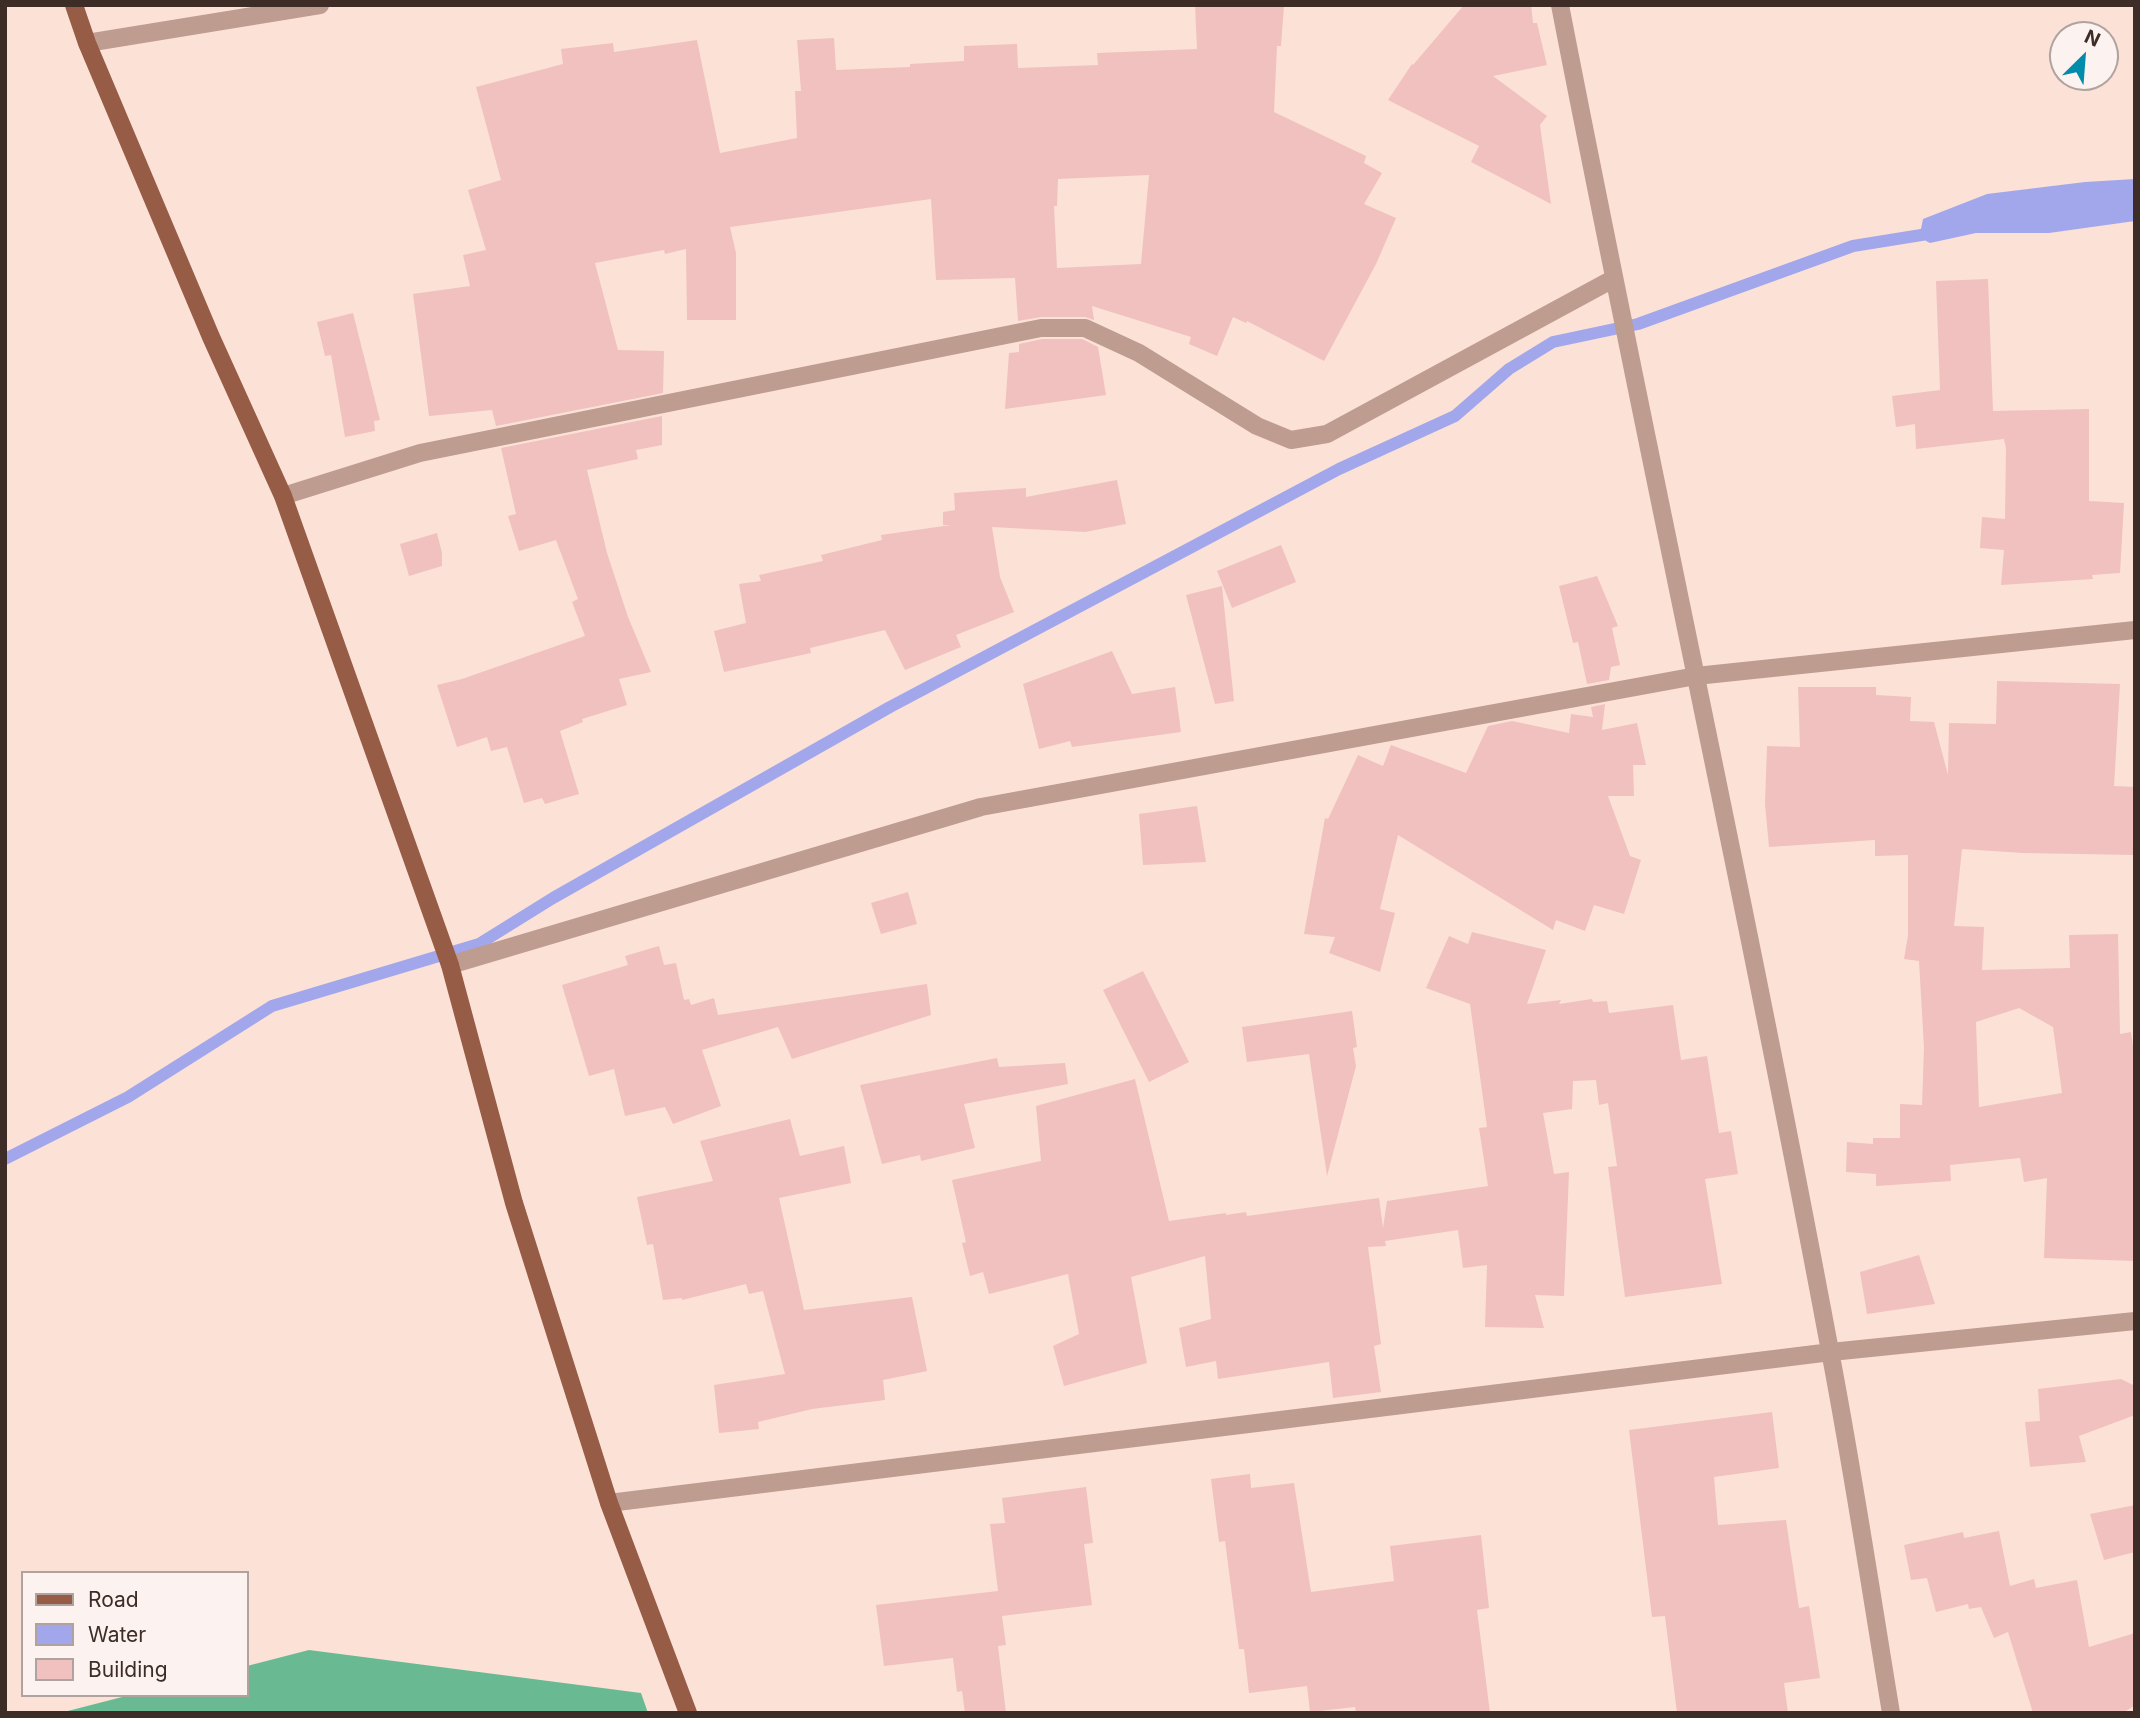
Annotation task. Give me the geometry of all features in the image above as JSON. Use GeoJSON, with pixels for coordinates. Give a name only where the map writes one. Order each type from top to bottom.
{"type":"FeatureCollection","features":[{"type":"Feature","properties":{"kind":"main road"},"geometry":{"type":"LineString","coordinates":[[74,5],[87,43],[211,337],[283,496],[450,964],[514,1203],[609,1503],[688,1713]]}},
{"type":"Feature","properties":{"kind":"street"},"geometry":{"type":"LineString","coordinates":[[87,43],[320,5]]}},
{"type":"Feature","properties":{"kind":"street"},"geometry":{"type":"LineString","coordinates":[[1560,5],[1831,1352],[1891,1713]]}},
{"type":"Feature","properties":{"kind":"street"},"geometry":{"type":"LineString","coordinates":[[283,496],[420,453],[1041,328],[1085,328],[1139,353],[1256,426],[1291,440],[1326,434],[1613,279]]}},
{"type":"Feature","properties":{"kind":"street"},"geometry":{"type":"LineString","coordinates":[[450,964],[981,807],[1696,676],[2135,630]]}},
{"type":"Feature","properties":{"kind":"street"},"geometry":{"type":"LineString","coordinates":[[609,1503],[1831,1352],[2135,1321]]}},
{"type":"Feature","properties":{"kind":"green space"},"geometry":{"type":"Polygon","coordinates":[[[309,1650],[641,1693],[648,1713],[60,1713],[122,1697],[248,1697],[248,1666],[309,1650]]]}},
{"type":"Feature","properties":{"kind":"water"},"geometry":{"type":"Polygon","coordinates":[[[2135,179],[2135,221],[2049,233],[1976,233],[1930,243],[1926,241],[1921,229],[1923,219],[1987,194],[2135,179]]]}},
{"type":"Feature","properties":{"kind":"building"},"geometry":{"type":"Polygon","coordinates":[[[1195,5],[1284,5],[1281,46],[1277,46],[1274,112],[1366,156],[1364,163],[1382,173],[1364,204],[1396,218],[1376,264],[1324,361],[1247,321],[1246,323],[1233,317],[1217,356],[1189,344],[1191,337],[1092,306],[1094,320],[1085,317],[1041,317],[1018,321],[1015,278],[936,280],[931,199],[730,227],[736,253],[736,320],[687,320],[686,249],[665,254],[664,250],[595,263],[618,350],[664,351],[663,393],[496,426],[492,410],[429,416],[413,294],[470,286],[463,255],[486,250],[468,190],[501,180],[476,87],[563,64],[561,49],[613,43],[614,52],[697,40],[720,153],[797,138],[795,91],[801,91],[797,40],[834,38],[836,70],[910,67],[910,64],[964,61],[964,46],[1017,44],[1018,68],[1098,65],[1097,53],[1197,49],[1195,5]],[[1149,175],[1058,179],[1057,206],[1054,206],[1057,268],[1141,264],[1149,175]]]}},
{"type":"Feature","properties":{"kind":"building"},"geometry":{"type":"Polygon","coordinates":[[[1464,5],[1531,5],[1533,23],[1537,23],[1547,65],[1493,76],[1547,116],[1540,125],[1551,204],[1471,162],[1479,146],[1388,100],[1412,64],[1464,5]]]}},
{"type":"Feature","properties":{"kind":"building"},"geometry":{"type":"Polygon","coordinates":[[[1988,279],[1993,411],[2089,409],[2089,501],[2124,503],[2120,573],[2092,575],[2093,579],[2001,585],[2004,550],[1980,548],[1982,517],[2005,519],[2004,439],[1916,449],[1915,424],[1896,427],[1892,396],[1940,390],[1936,281],[1988,279]]]}},
{"type":"Feature","properties":{"kind":"building"},"geometry":{"type":"Polygon","coordinates":[[[353,313],[380,420],[374,421],[375,431],[345,437],[331,355],[325,356],[317,322],[353,313]]]}},
{"type":"Feature","properties":{"kind":"building"},"geometry":{"type":"Polygon","coordinates":[[[1042,339],[1082,339],[1098,347],[1106,395],[1005,409],[1009,353],[1019,352],[1019,344],[1042,339]]]}},
{"type":"Feature","properties":{"kind":"building"},"geometry":{"type":"Polygon","coordinates":[[[662,416],[662,445],[636,450],[638,459],[587,470],[607,553],[628,617],[651,672],[619,679],[627,705],[582,719],[583,722],[560,731],[579,794],[545,804],[542,798],[524,803],[507,747],[491,751],[487,737],[457,747],[437,685],[462,679],[585,636],[572,602],[578,599],[556,540],[519,551],[508,516],[516,514],[501,448],[662,416]]]}},
{"type":"Feature","properties":{"kind":"building"},"geometry":{"type":"Polygon","coordinates":[[[1117,480],[1126,524],[1085,532],[992,527],[1000,577],[1014,612],[956,635],[961,647],[905,670],[885,630],[810,648],[811,653],[724,672],[714,631],[746,623],[739,584],[761,581],[759,575],[823,561],[821,555],[882,540],[881,535],[951,525],[943,525],[943,512],[955,510],[954,493],[1026,488],[1026,497],[1117,480]]]}},
{"type":"Feature","properties":{"kind":"building"},"geometry":{"type":"Polygon","coordinates":[[[437,533],[442,566],[409,576],[400,544],[437,533]]]}},
{"type":"Feature","properties":{"kind":"building"},"geometry":{"type":"Polygon","coordinates":[[[1281,545],[1296,582],[1232,608],[1217,571],[1281,545]]]}},
{"type":"Feature","properties":{"kind":"building"},"geometry":{"type":"Polygon","coordinates":[[[1597,576],[1618,626],[1612,628],[1620,665],[1611,667],[1609,680],[1587,684],[1578,642],[1573,643],[1559,586],[1597,576]]]}},
{"type":"Feature","properties":{"kind":"building"},"geometry":{"type":"Polygon","coordinates":[[[1222,586],[1234,701],[1215,704],[1186,595],[1222,586]]]}},
{"type":"Feature","properties":{"kind":"building"},"geometry":{"type":"Polygon","coordinates":[[[1112,651],[1132,694],[1175,687],[1181,732],[1072,747],[1070,741],[1039,749],[1023,684],[1112,651]]]}},
{"type":"Feature","properties":{"kind":"building"},"geometry":{"type":"Polygon","coordinates":[[[1997,681],[2120,684],[2114,786],[2135,787],[2135,855],[1962,849],[1954,926],[1984,927],[1982,970],[2070,968],[2069,935],[2118,934],[2120,1034],[2131,1032],[2135,1061],[2135,1261],[2044,1258],[2047,1178],[2024,1182],[2020,1158],[1950,1165],[1951,1181],[1876,1186],[1876,1174],[1846,1172],[1847,1142],[1873,1144],[1873,1138],[1900,1138],[1900,1104],[1922,1105],[1924,1048],[1919,961],[1904,959],[1908,935],[1908,855],[1875,856],[1875,840],[1769,847],[1765,804],[1767,746],[1800,747],[1798,687],[1876,687],[1876,695],[1911,697],[1910,721],[1934,722],[1948,775],[1949,723],[1996,724],[1997,681]],[[2019,1008],[1976,1022],[1979,1107],[2062,1093],[2053,1027],[2019,1008]]]}},
{"type":"Feature","properties":{"kind":"building"},"geometry":{"type":"Polygon","coordinates":[[[1605,704],[1602,730],[1637,723],[1646,765],[1633,765],[1634,796],[1608,796],[1630,856],[1641,860],[1624,914],[1594,905],[1585,931],[1556,920],[1553,930],[1398,835],[1380,909],[1395,913],[1380,972],[1329,953],[1335,937],[1304,934],[1325,818],[1328,819],[1358,755],[1383,766],[1391,745],[1466,773],[1488,726],[1512,721],[1569,733],[1571,714],[1593,717],[1591,707],[1605,704]]]}},
{"type":"Feature","properties":{"kind":"building"},"geometry":{"type":"Polygon","coordinates":[[[1197,806],[1206,862],[1143,865],[1139,814],[1197,806]]]}},
{"type":"Feature","properties":{"kind":"building"},"geometry":{"type":"Polygon","coordinates":[[[908,892],[917,924],[881,934],[871,903],[908,892]]]}},
{"type":"Feature","properties":{"kind":"building"},"geometry":{"type":"Polygon","coordinates":[[[1472,932],[1546,950],[1527,1004],[1561,1000],[1559,1004],[1592,999],[1593,1002],[1607,1001],[1609,1013],[1673,1005],[1681,1060],[1707,1056],[1719,1133],[1731,1131],[1738,1174],[1705,1179],[1722,1284],[1625,1297],[1608,1167],[1617,1166],[1608,1103],[1599,1105],[1596,1080],[1573,1081],[1572,1109],[1543,1113],[1554,1174],[1569,1172],[1564,1296],[1535,1295],[1544,1328],[1485,1327],[1487,1265],[1463,1268],[1458,1230],[1385,1241],[1386,1246],[1368,1247],[1381,1344],[1374,1346],[1381,1392],[1333,1398],[1329,1362],[1218,1379],[1216,1361],[1186,1367],[1179,1328],[1211,1319],[1205,1256],[1131,1277],[1147,1363],[1064,1386],[1053,1346],[1079,1334],[1068,1274],[989,1294],[983,1272],[970,1276],[962,1243],[966,1242],[952,1180],[1041,1161],[1036,1106],[1135,1079],[1169,1221],[1226,1213],[1246,1212],[1247,1216],[1379,1198],[1383,1228],[1387,1201],[1488,1186],[1479,1128],[1487,1127],[1470,1004],[1426,988],[1449,936],[1468,944],[1472,932]]]}},
{"type":"Feature","properties":{"kind":"building"},"geometry":{"type":"Polygon","coordinates":[[[659,946],[664,965],[676,963],[684,1000],[689,999],[691,1005],[714,998],[718,1015],[927,984],[931,1015],[792,1059],[778,1027],[702,1050],[721,1106],[673,1124],[665,1107],[625,1116],[614,1069],[589,1076],[562,985],[628,965],[625,956],[659,946]]]}},
{"type":"Feature","properties":{"kind":"building"},"geometry":{"type":"Polygon","coordinates":[[[1143,971],[1189,1062],[1149,1082],[1103,990],[1143,971]]]}},
{"type":"Feature","properties":{"kind":"building"},"geometry":{"type":"Polygon","coordinates":[[[1352,1011],[1357,1047],[1353,1048],[1356,1066],[1327,1176],[1309,1054],[1247,1062],[1242,1027],[1352,1011]]]}},
{"type":"Feature","properties":{"kind":"building"},"geometry":{"type":"Polygon","coordinates":[[[997,1058],[999,1067],[1065,1063],[1068,1084],[964,1104],[975,1148],[921,1161],[920,1155],[882,1164],[860,1085],[997,1058]]]}},
{"type":"Feature","properties":{"kind":"building"},"geometry":{"type":"Polygon","coordinates":[[[790,1119],[800,1156],[844,1146],[851,1183],[779,1198],[804,1310],[912,1297],[927,1371],[883,1380],[885,1400],[812,1409],[758,1422],[759,1429],[719,1433],[714,1385],[785,1374],[763,1291],[749,1294],[746,1284],[682,1300],[663,1300],[653,1244],[647,1245],[637,1197],[713,1181],[700,1141],[790,1119]]]}},
{"type":"Feature","properties":{"kind":"building"},"geometry":{"type":"Polygon","coordinates":[[[1919,1255],[1935,1304],[1867,1314],[1860,1272],[1919,1255]]]}},
{"type":"Feature","properties":{"kind":"building"},"geometry":{"type":"Polygon","coordinates":[[[2121,1379],[2135,1386],[2135,1415],[2079,1436],[2086,1462],[2030,1467],[2025,1422],[2040,1421],[2038,1389],[2121,1379]]]}},
{"type":"Feature","properties":{"kind":"building"},"geometry":{"type":"Polygon","coordinates":[[[1772,1412],[1779,1468],[1714,1477],[1718,1525],[1786,1520],[1799,1608],[1809,1606],[1820,1678],[1784,1683],[1788,1713],[1677,1713],[1665,1616],[1652,1617],[1629,1430],[1772,1412]]]}},
{"type":"Feature","properties":{"kind":"building"},"geometry":{"type":"Polygon","coordinates":[[[1250,1474],[1251,1488],[1294,1483],[1311,1592],[1394,1581],[1390,1546],[1481,1535],[1489,1608],[1477,1610],[1490,1713],[1356,1713],[1355,1707],[1310,1712],[1307,1686],[1249,1693],[1244,1649],[1239,1649],[1225,1541],[1219,1542],[1211,1479],[1250,1474]]]}},
{"type":"Feature","properties":{"kind":"building"},"geometry":{"type":"Polygon","coordinates":[[[1086,1487],[1093,1543],[1084,1544],[1092,1605],[1002,1616],[1006,1645],[998,1646],[1006,1713],[965,1713],[962,1691],[957,1692],[953,1658],[884,1666],[876,1605],[998,1591],[990,1524],[1005,1523],[1002,1498],[1086,1487]]]}},
{"type":"Feature","properties":{"kind":"building"},"geometry":{"type":"Polygon","coordinates":[[[2135,1505],[2135,1552],[2104,1560],[2090,1514],[2135,1505]]]}},
{"type":"Feature","properties":{"kind":"building"},"geometry":{"type":"Polygon","coordinates":[[[1999,1531],[2010,1586],[2034,1579],[2036,1588],[2077,1580],[2089,1647],[2135,1633],[2135,1705],[2123,1713],[2033,1713],[2008,1632],[1994,1638],[1981,1607],[1969,1609],[1968,1604],[1936,1612],[1927,1578],[1911,1580],[1904,1545],[1963,1532],[1964,1538],[1999,1531]]]}},
{"type":"Feature","properties":{"kind":"waterway"},"geometry":{"type":"LineString","coordinates":[[5,1159],[128,1097],[272,1006],[479,944],[553,898],[890,707],[1339,469],[1455,416],[1509,369],[1553,342],[1638,324],[1853,246],[1940,232]]}}]}
